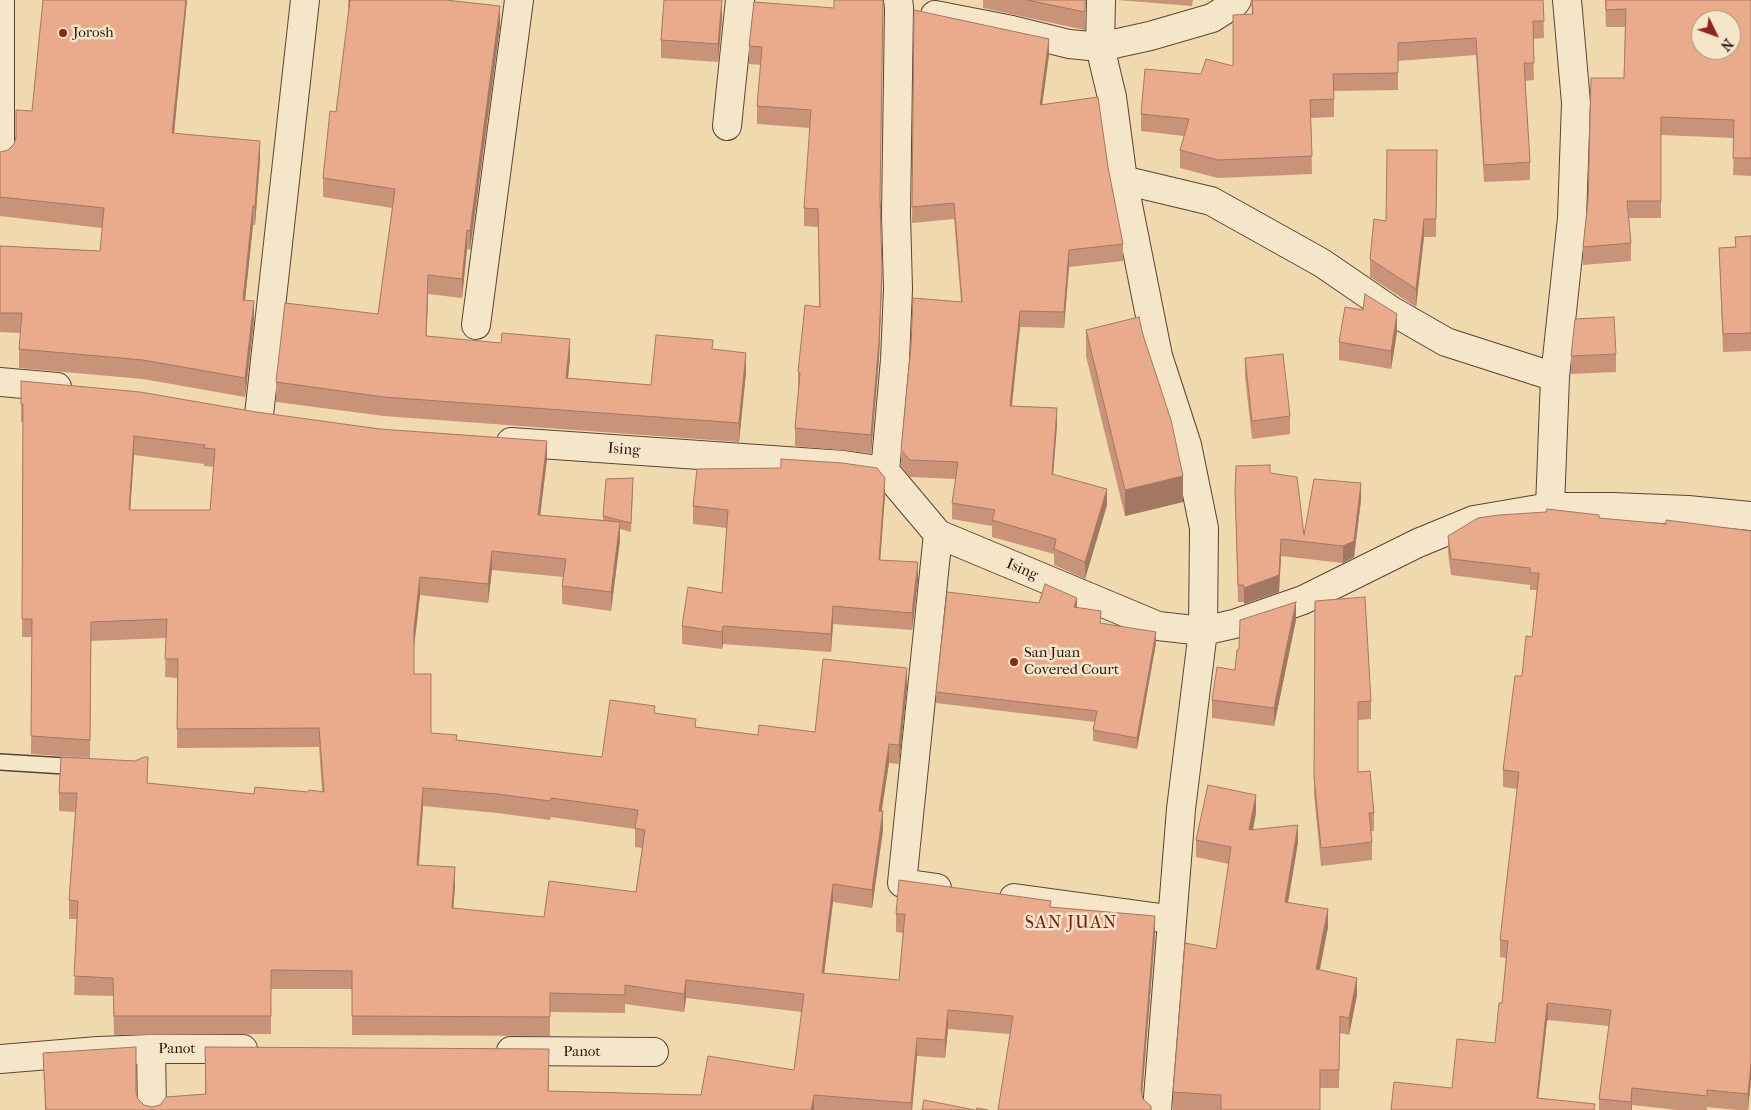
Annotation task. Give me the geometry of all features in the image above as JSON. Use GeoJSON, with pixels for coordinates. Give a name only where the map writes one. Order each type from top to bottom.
{"type":"FeatureCollection","features":[{"type":"Feature","properties":{"kind":"street"},"geometry":{"type":"LineString","coordinates":[[0,0],[0,156]]}},
{"type":"Feature","properties":{"kind":"street"},"geometry":{"type":"LineString","coordinates":[[259,415],[305,0]]}},
{"type":"Feature","properties":{"kind":"street"},"geometry":{"type":"LineString","coordinates":[[476,325],[519,0]]}},
{"type":"Feature","properties":{"kind":"street"},"geometry":{"type":"LineString","coordinates":[[727,126],[740,0]]}},
{"type":"Feature","properties":{"kind":"street"},"geometry":{"type":"LineString","coordinates":[[1101,0],[1100,46],[1112,98],[1124,180],[1158,356],[1187,445],[1204,528],[1203,631],[1181,809],[1157,1110]]}},
{"type":"Feature","properties":{"kind":"street"},"geometry":{"type":"LineString","coordinates":[[885,471],[895,360],[897,298],[898,4],[1069,44],[1100,46],[1150,36],[1212,18],[1237,0]]}},
{"type":"Feature","properties":{"kind":"street"},"geometry":{"type":"LineString","coordinates":[[1550,507],[1556,377],[1572,218],[1576,102],[1567,0]]}},
{"type":"Feature","properties":{"kind":"street"},"geometry":{"type":"LineString","coordinates":[[1124,180],[1211,201],[1322,264],[1392,311],[1446,342],[1556,377]]}},
{"type":"Feature","properties":{"kind":"street"},"geometry":{"type":"LineString","coordinates":[[0,382],[85,390]]}},
{"type":"Feature","properties":{"kind":"street"},"geometry":{"type":"LineString","coordinates":[[231,410],[287,419]]}},
{"type":"Feature","properties":{"kind":"street","name":"Ising"},"geometry":{"type":"LineString","coordinates":[[490,440],[844,465],[885,471],[938,534],[1158,626],[1203,631],[1234,624],[1303,600],[1418,543],[1474,520],[1550,507],[1688,510],[1751,516]]}},
{"type":"Feature","properties":{"kind":"street"},"geometry":{"type":"LineString","coordinates":[[938,534],[902,883],[960,891]]}},
{"type":"Feature","properties":{"kind":"street"},"geometry":{"type":"LineString","coordinates":[[989,895],[1172,920]]}},
{"type":"Feature","properties":{"kind":"street"},"geometry":{"type":"LineString","coordinates":[[151,1049],[152,1110]]}},
{"type":"Feature","properties":{"kind":"street","name":"Panot"},"geometry":{"type":"LineString","coordinates":[[0,1059],[98,1051],[151,1049],[270,1050]]}},
{"type":"Feature","properties":{"kind":"street","name":"Panot"},"geometry":{"type":"LineString","coordinates":[[486,1051],[654,1052]]}},
{"type":"Feature","properties":{"kind":"lane"},"geometry":{"type":"LineString","coordinates":[[0,762],[97,768]]}},
{"type":"Feature","properties":{"kind":"building"},"geometry":{"type":"Polygon","coordinates":[[[43,0],[186,0],[172,133],[260,141],[255,206],[253,206],[243,300],[254,301],[245,378],[143,360],[19,349],[22,313],[0,313],[0,246],[100,251],[104,208],[0,197],[0,152],[8,150],[14,144],[16,137],[16,110],[32,111],[43,0]]]}},
{"type":"Feature","properties":{"kind":"building"},"geometry":{"type":"Polygon","coordinates":[[[350,0],[446,0],[500,6],[470,231],[467,230],[462,279],[428,275],[426,336],[501,343],[502,333],[570,339],[566,378],[651,385],[656,335],[713,340],[712,349],[746,353],[739,423],[384,397],[276,382],[285,303],[378,314],[395,189],[323,178],[330,111],[336,112],[350,0]]]}},
{"type":"Feature","properties":{"kind":"building"},"geometry":{"type":"Polygon","coordinates":[[[664,0],[722,0],[718,44],[661,40],[664,0]]]}},
{"type":"Feature","properties":{"kind":"building"},"geometry":{"type":"Polygon","coordinates":[[[834,0],[883,0],[880,197],[882,271],[879,341],[871,435],[795,428],[800,373],[798,372],[805,305],[820,307],[818,209],[804,208],[811,110],[757,106],[762,47],[749,46],[754,2],[834,8],[834,0]]]}},
{"type":"Feature","properties":{"kind":"building"},"geometry":{"type":"Polygon","coordinates":[[[1027,0],[1085,0],[1085,12],[1027,0]]]}},
{"type":"Feature","properties":{"kind":"building"},"geometry":{"type":"Polygon","coordinates":[[[1252,0],[1543,0],[1544,21],[1533,21],[1534,63],[1524,63],[1530,162],[1484,165],[1476,38],[1398,43],[1398,73],[1333,74],[1334,99],[1310,100],[1312,156],[1218,160],[1180,150],[1189,119],[1141,114],[1145,69],[1201,74],[1206,59],[1233,66],[1233,15],[1253,14],[1252,0]]]}},
{"type":"Feature","properties":{"kind":"building"},"geometry":{"type":"Polygon","coordinates":[[[1606,0],[1751,0],[1751,158],[1733,158],[1734,120],[1661,117],[1661,201],[1627,201],[1631,243],[1583,247],[1588,201],[1591,78],[1624,78],[1626,9],[1606,10],[1606,0]]]}},
{"type":"Feature","properties":{"kind":"building"},"geometry":{"type":"Polygon","coordinates":[[[914,10],[1049,39],[1040,105],[1098,97],[1108,167],[1123,244],[1069,250],[1064,312],[1020,311],[1010,406],[1057,408],[1052,474],[1107,489],[1085,562],[1054,549],[1056,539],[992,520],[995,510],[952,503],[958,462],[910,460],[901,450],[911,345],[913,298],[962,302],[954,203],[912,207],[914,10]]]}},
{"type":"Feature","properties":{"kind":"building"},"geometry":{"type":"Polygon","coordinates":[[[1387,150],[1437,150],[1436,219],[1424,219],[1416,289],[1370,259],[1374,219],[1386,221],[1387,150]]]}},
{"type":"Feature","properties":{"kind":"building"},"geometry":{"type":"Polygon","coordinates":[[[1751,236],[1751,333],[1723,334],[1719,248],[1736,247],[1735,237],[1751,236]]]}},
{"type":"Feature","properties":{"kind":"building"},"geometry":{"type":"Polygon","coordinates":[[[1365,294],[1397,314],[1391,351],[1339,342],[1345,307],[1363,310],[1365,294]]]}},
{"type":"Feature","properties":{"kind":"building"},"geometry":{"type":"Polygon","coordinates":[[[1139,317],[1143,335],[1171,420],[1183,476],[1125,490],[1086,330],[1139,317]]]}},
{"type":"Feature","properties":{"kind":"building"},"geometry":{"type":"Polygon","coordinates":[[[1614,317],[1616,354],[1571,356],[1575,319],[1614,317]]]}},
{"type":"Feature","properties":{"kind":"building"},"geometry":{"type":"Polygon","coordinates":[[[1283,354],[1290,416],[1252,421],[1245,358],[1283,354]]]}},
{"type":"Feature","properties":{"kind":"building"},"geometry":{"type":"Polygon","coordinates":[[[21,381],[140,392],[256,412],[380,429],[547,441],[538,515],[620,522],[611,592],[562,586],[566,559],[492,551],[488,584],[420,577],[414,628],[414,674],[431,674],[431,733],[457,735],[456,740],[602,757],[610,700],[655,706],[654,713],[696,719],[695,727],[758,735],[759,725],[815,732],[823,659],[907,668],[899,745],[889,744],[879,811],[883,811],[872,890],[833,884],[822,973],[899,980],[905,914],[896,914],[899,880],[1051,901],[1050,907],[1155,916],[1141,1090],[1143,1099],[1151,1106],[1151,1110],[998,1110],[1013,1016],[948,1010],[945,1040],[917,1038],[911,1103],[814,1095],[811,1110],[46,1110],[43,1053],[136,1047],[136,1092],[138,1099],[144,1105],[152,1107],[160,1105],[166,1097],[206,1094],[205,1047],[549,1049],[548,1091],[701,1095],[708,1056],[794,1070],[804,994],[686,980],[684,994],[625,985],[625,995],[550,993],[550,1017],[352,1016],[352,971],[271,970],[271,1016],[114,1016],[113,978],[74,976],[78,901],[69,900],[77,793],[59,793],[61,757],[135,761],[148,757],[147,783],[254,794],[255,787],[324,792],[319,728],[177,729],[178,659],[165,659],[167,619],[91,622],[90,740],[31,736],[32,619],[22,619],[23,404],[21,404],[21,381]],[[134,436],[129,510],[210,510],[215,449],[204,448],[205,445],[134,436]],[[423,788],[417,865],[455,867],[452,908],[544,917],[549,881],[636,892],[645,830],[635,828],[638,810],[551,798],[550,801],[497,794],[423,788]]]}},
{"type":"Feature","properties":{"kind":"building"},"geometry":{"type":"Polygon","coordinates":[[[781,459],[842,463],[877,468],[885,478],[879,560],[918,562],[912,613],[833,606],[831,634],[723,626],[722,632],[682,626],[688,587],[722,593],[728,510],[693,506],[697,469],[781,468],[781,459]]]}},
{"type":"Feature","properties":{"kind":"building"},"geometry":{"type":"Polygon","coordinates":[[[1270,465],[1270,473],[1297,477],[1304,535],[1314,479],[1361,483],[1354,541],[1343,546],[1281,539],[1279,575],[1244,588],[1244,585],[1238,585],[1236,466],[1270,465]]]}},
{"type":"Feature","properties":{"kind":"building"},"geometry":{"type":"Polygon","coordinates":[[[633,478],[631,523],[603,516],[606,479],[633,478]]]}},
{"type":"Feature","properties":{"kind":"building"},"geometry":{"type":"Polygon","coordinates":[[[1547,509],[1599,515],[1599,518],[1666,524],[1666,520],[1751,531],[1751,1063],[1748,1094],[1707,1090],[1707,1096],[1632,1088],[1631,1102],[1599,1099],[1611,1010],[1548,1003],[1537,1098],[1595,1104],[1594,1110],[1391,1110],[1394,1082],[1452,1088],[1457,1039],[1495,1043],[1499,1003],[1502,1003],[1508,941],[1500,940],[1519,772],[1503,770],[1515,676],[1522,676],[1526,636],[1532,637],[1539,573],[1530,573],[1530,568],[1451,559],[1448,536],[1478,518],[1546,512],[1547,509]]]}},
{"type":"Feature","properties":{"kind":"building","name":"San Juan Covered Court"},"geometry":{"type":"Polygon","coordinates":[[[1045,584],[1077,598],[1074,607],[1101,611],[1100,623],[1156,632],[1137,738],[1093,730],[1097,711],[936,692],[947,592],[1039,603],[1045,584]]]}},
{"type":"Feature","properties":{"kind":"building"},"geometry":{"type":"Polygon","coordinates":[[[1365,597],[1371,701],[1358,702],[1358,772],[1370,771],[1374,813],[1369,813],[1372,842],[1321,848],[1314,777],[1315,601],[1365,597]]]}},
{"type":"Feature","properties":{"kind":"building"},"geometry":{"type":"Polygon","coordinates":[[[1296,602],[1274,708],[1212,700],[1217,667],[1235,670],[1237,650],[1239,649],[1240,620],[1296,602]]]}},
{"type":"Feature","properties":{"kind":"building"},"geometry":{"type":"Polygon","coordinates":[[[1208,785],[1256,795],[1249,830],[1298,825],[1285,902],[1328,909],[1316,969],[1357,978],[1349,1018],[1340,1016],[1339,1070],[1320,1070],[1320,1110],[1221,1110],[1221,1095],[1173,1092],[1185,943],[1216,949],[1231,847],[1196,840],[1208,785]]]}},
{"type":"Feature","properties":{"kind":"building"},"geometry":{"type":"Polygon","coordinates":[[[924,1100],[975,1110],[922,1110],[924,1100]]]}},
{"type":"Feature","properties":{"kind":"place","name":"Jorosh"},"geometry":{"type":"Point","coordinates":[63,33]}},
{"type":"Feature","properties":{"kind":"place","name":"San Juan Covered Court"},"geometry":{"type":"Point","coordinates":[1014,662]}},
{"type":"Feature","properties":{"kind":"district","name":"SAN JUAN"},"geometry":{"type":"Point","coordinates":[1071,924]}}]}
